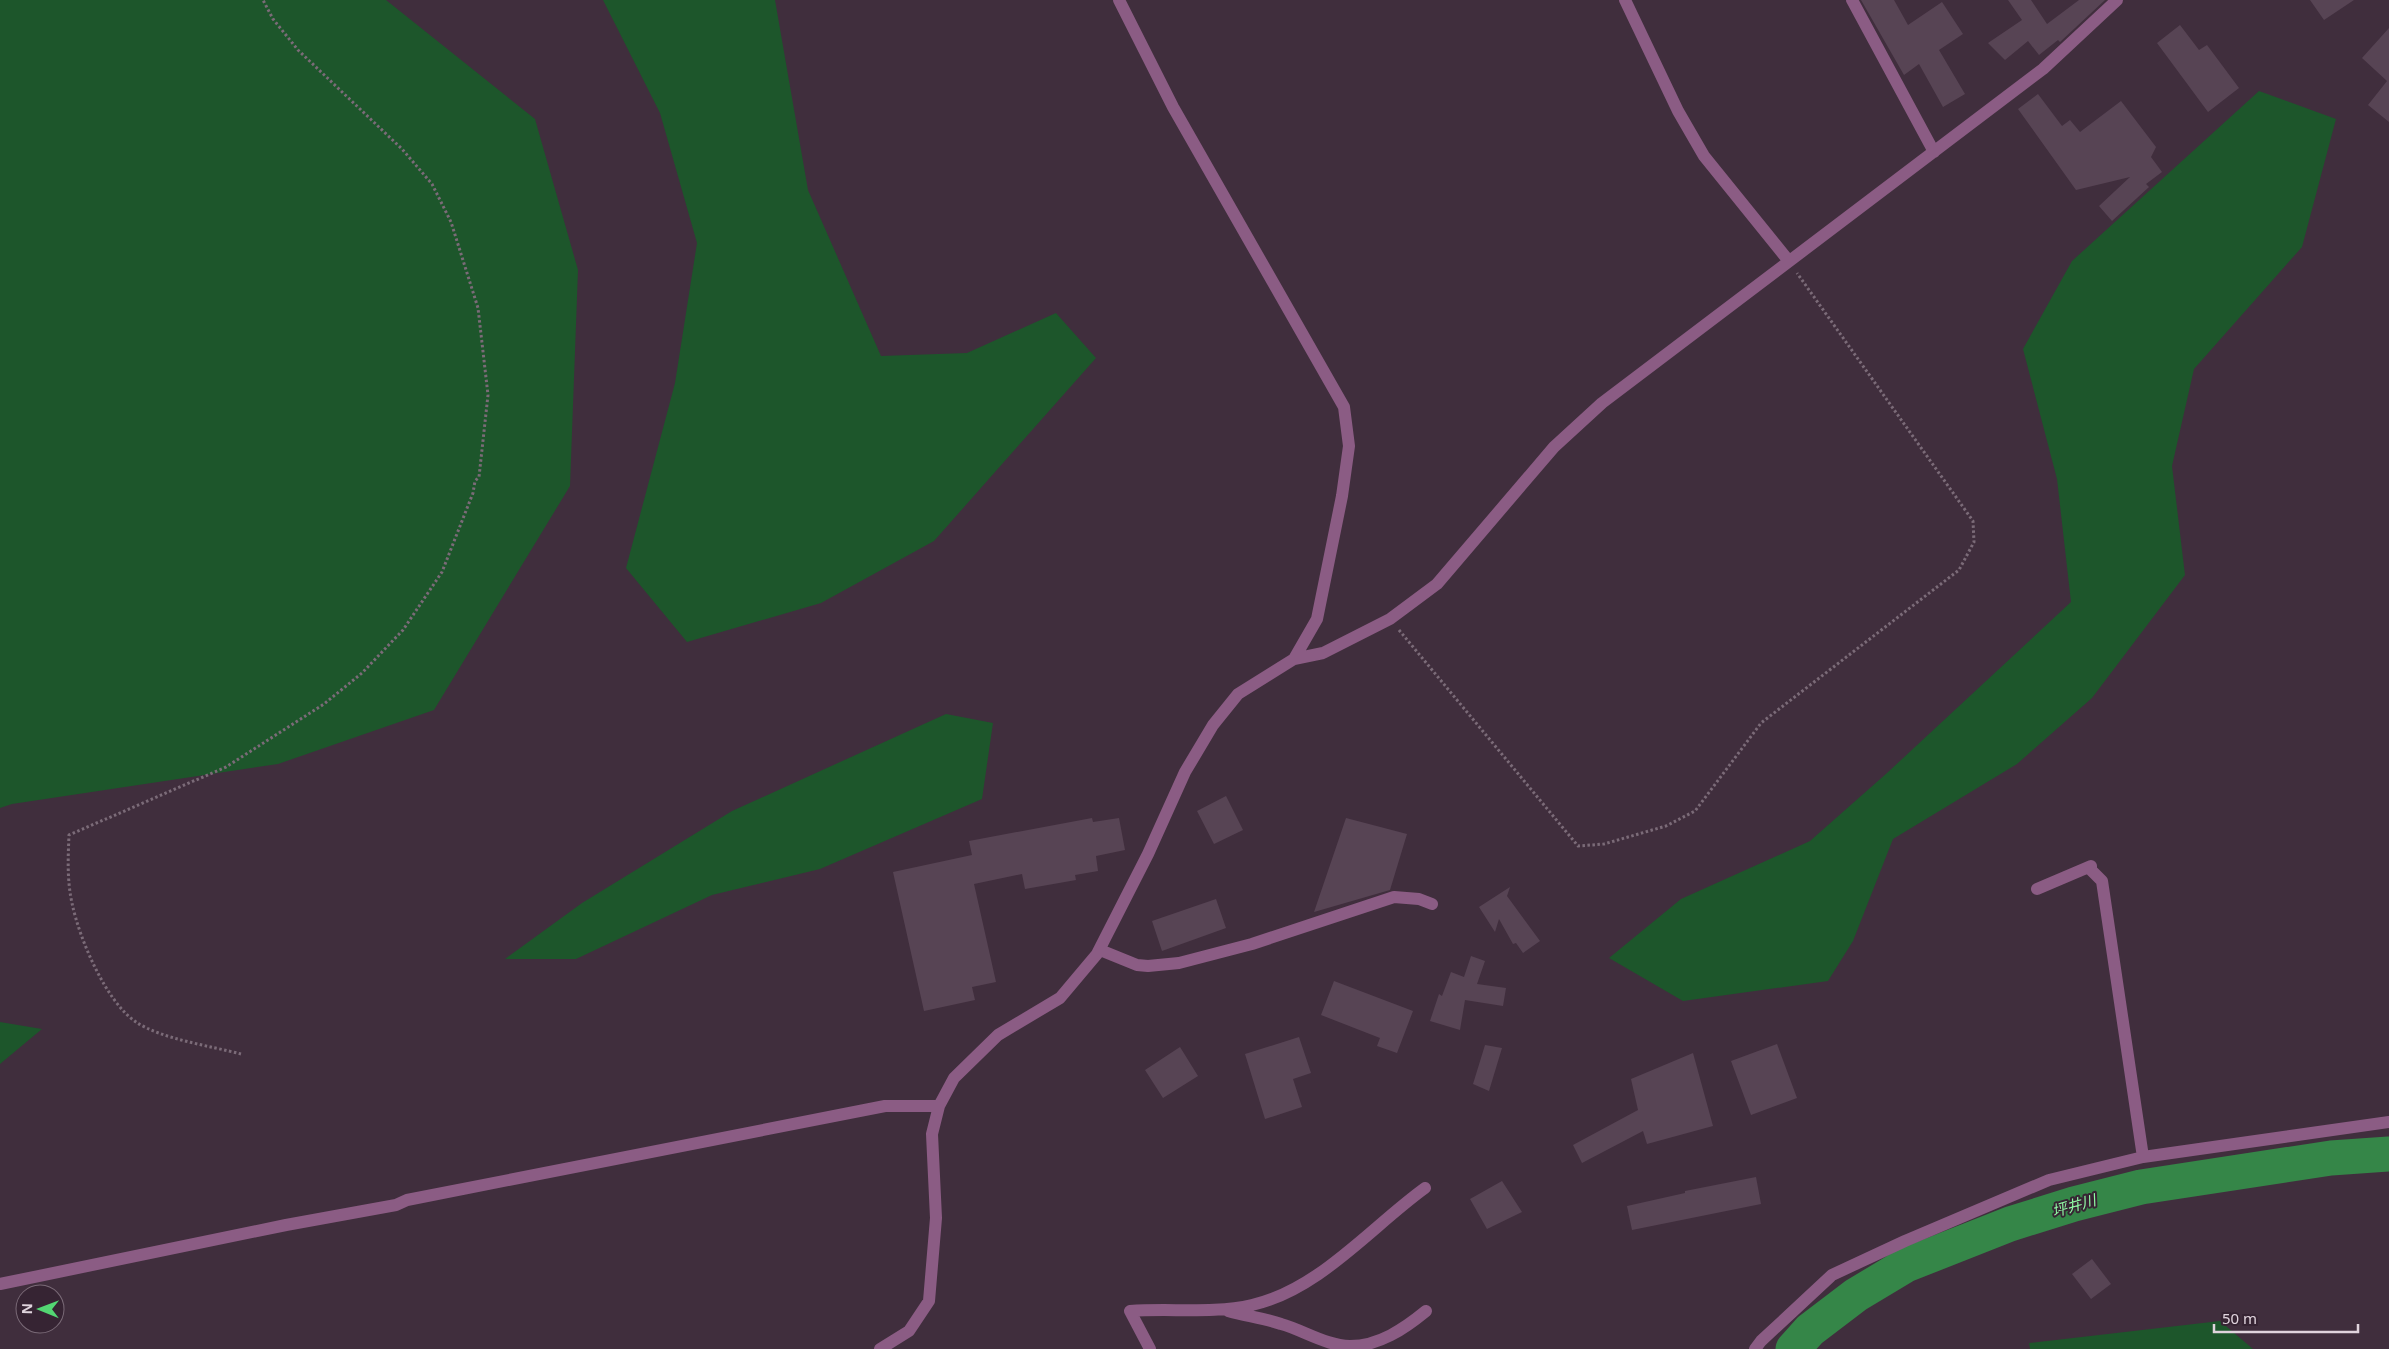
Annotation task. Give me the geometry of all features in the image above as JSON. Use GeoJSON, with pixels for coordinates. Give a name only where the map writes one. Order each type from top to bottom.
{"type":"FeatureCollection","features":[{"type":"Feature","properties":{"kind":"street"},"geometry":{"type":"LineString","coordinates":[[1119,0],[1173,107],[1344,407],[1349,446],[1342,496],[1318,619],[1294,660]]}},
{"type":"Feature","properties":{"kind":"street"},"geometry":{"type":"LineString","coordinates":[[1625,0],[1678,111],[1704,156],[1788,260]]}},
{"type":"Feature","properties":{"kind":"street"},"geometry":{"type":"LineString","coordinates":[[1852,0],[1934,152]]}},
{"type":"Feature","properties":{"kind":"street"},"geometry":{"type":"LineString","coordinates":[[880,1349],[909,1331],[929,1301],[936,1218],[932,1134],[939,1106],[954,1078],[998,1036],[1060,998],[1100,950],[1185,772],[1213,725],[1238,694],[1294,660],[1323,653],[1390,619],[1437,584],[1554,447],[1602,403],[2042,69],[2117,0]]}},
{"type":"Feature","properties":{"kind":"street"},"geometry":{"type":"LineString","coordinates":[[2037,889],[2092,866],[2091,870],[2102,881],[2143,1157]]}},
{"type":"Feature","properties":{"kind":"street"},"geometry":{"type":"LineString","coordinates":[[1100,950],[1137,965],[1148,966],[1178,963],[1252,944],[1394,897],[1419,899],[1432,904]]}},
{"type":"Feature","properties":{"kind":"street"},"geometry":{"type":"LineString","coordinates":[[0,1284],[286,1224],[396,1205],[407,1200],[885,1106],[939,1106]]}},
{"type":"Feature","properties":{"kind":"street"},"geometry":{"type":"LineString","coordinates":[[1755,1349],[1760,1341],[1832,1276],[1905,1241],[2049,1180],[2143,1157],[2389,1122]]}},
{"type":"Feature","properties":{"kind":"street"},"geometry":{"type":"LineString","coordinates":[[1150,1349],[1130,1311],[1218,1309],[1252,1305],[1286,1294],[1303,1284],[1425,1188]]}},
{"type":"Feature","properties":{"kind":"street"},"geometry":{"type":"LineString","coordinates":[[1218,1309],[1279,1323],[1323,1340],[1349,1346],[1374,1342],[1404,1329],[1426,1311]]}},
{"type":"Feature","properties":{"kind":"path"},"geometry":{"type":"LineString","coordinates":[[241,1054],[154,1031],[135,1022],[118,1005],[96,969],[84,944],[72,904],[68,876],[69,835],[226,767],[324,704],[362,673],[396,638],[442,572],[473,493],[475,481],[479,477],[488,395],[478,308],[451,222],[432,184],[402,149],[298,50],[273,19],[263,0]]}},
{"type":"Feature","properties":{"kind":"path"},"geometry":{"type":"LineString","coordinates":[[1390,619],[1578,846],[1604,844],[1657,829],[1695,811],[1761,723],[1959,570],[1974,542],[1973,521],[1788,260]]}},
{"type":"Feature","properties":{"kind":"green space"},"geometry":{"type":"Polygon","coordinates":[[[0,0],[386,0],[535,119],[578,270],[570,486],[434,710],[278,764],[12,804],[0,808],[0,0]]]}},
{"type":"Feature","properties":{"kind":"green space"},"geometry":{"type":"Polygon","coordinates":[[[603,0],[775,0],[808,190],[881,356],[967,353],[1056,313],[1096,358],[934,541],[821,603],[687,642],[626,568],[675,383],[697,243],[660,113],[603,0]]]}},
{"type":"Feature","properties":{"kind":"green space"},"geometry":{"type":"Polygon","coordinates":[[[2259,91],[2336,119],[2302,247],[2194,369],[2172,466],[2185,575],[2092,698],[2017,764],[1893,839],[1853,941],[1828,981],[1683,1001],[1609,958],[1681,899],[1810,841],[1887,773],[2071,602],[2057,479],[2023,349],[2072,261],[2259,91]]]}},
{"type":"Feature","properties":{"kind":"green space"},"geometry":{"type":"Polygon","coordinates":[[[946,714],[993,723],[982,799],[820,869],[712,895],[576,959],[505,959],[582,903],[732,811],[946,714]]]}},
{"type":"Feature","properties":{"kind":"green space"},"geometry":{"type":"Polygon","coordinates":[[[0,1022],[42,1029],[0,1064],[0,1022]]]}},
{"type":"Feature","properties":{"kind":"green space"},"geometry":{"type":"Polygon","coordinates":[[[2220,1321],[2253,1349],[2030,1349],[2029,1343],[2220,1321]]]}},
{"type":"Feature","properties":{"kind":"building"},"geometry":{"type":"Polygon","coordinates":[[[1861,0],[1894,0],[1908,25],[1942,2],[1963,34],[1939,50],[1965,94],[1943,107],[1919,64],[1904,75],[1861,0]]]}},
{"type":"Feature","properties":{"kind":"building"},"geometry":{"type":"Polygon","coordinates":[[[2008,0],[2031,0],[2047,24],[2079,0],[2105,0],[2060,42],[2058,40],[2039,55],[2028,41],[2005,60],[1988,43],[2022,20],[2008,0]]]}},
{"type":"Feature","properties":{"kind":"building"},"geometry":{"type":"Polygon","coordinates":[[[2310,0],[2354,0],[2324,20],[2310,0]]]}},
{"type":"Feature","properties":{"kind":"building"},"geometry":{"type":"Polygon","coordinates":[[[2180,25],[2199,50],[2207,45],[2239,88],[2208,112],[2157,43],[2180,25]]]}},
{"type":"Feature","properties":{"kind":"building"},"geometry":{"type":"Polygon","coordinates":[[[2389,28],[2389,122],[2368,105],[2387,81],[2362,58],[2389,28]]]}},
{"type":"Feature","properties":{"kind":"building"},"geometry":{"type":"Polygon","coordinates":[[[2038,94],[2062,126],[2070,120],[2080,132],[2121,101],[2156,147],[2151,157],[2162,172],[2146,184],[2149,187],[2112,221],[2099,206],[2130,177],[2076,190],[2018,109],[2038,94]]]}},
{"type":"Feature","properties":{"kind":"building"},"geometry":{"type":"Polygon","coordinates":[[[1226,796],[1243,830],[1214,844],[1197,811],[1226,796]]]}},
{"type":"Feature","properties":{"kind":"building"},"geometry":{"type":"Polygon","coordinates":[[[1092,818],[1093,822],[1119,818],[1125,850],[1096,856],[1098,871],[1075,875],[1076,880],[1025,889],[1022,874],[974,884],[996,982],[972,987],[975,1000],[924,1011],[893,872],[972,855],[969,841],[1092,818]]]}},
{"type":"Feature","properties":{"kind":"building"},"geometry":{"type":"Polygon","coordinates":[[[1346,818],[1407,834],[1390,890],[1314,912],[1346,818]]]}},
{"type":"Feature","properties":{"kind":"building"},"geometry":{"type":"Polygon","coordinates":[[[1510,887],[1507,896],[1540,941],[1523,953],[1516,943],[1513,944],[1499,919],[1495,932],[1479,907],[1510,887]]]}},
{"type":"Feature","properties":{"kind":"building"},"geometry":{"type":"Polygon","coordinates":[[[1216,899],[1226,928],[1162,951],[1152,921],[1216,899]]]}},
{"type":"Feature","properties":{"kind":"building"},"geometry":{"type":"Polygon","coordinates":[[[1471,956],[1485,961],[1477,984],[1506,988],[1503,1006],[1465,1000],[1460,1030],[1430,1021],[1439,994],[1442,996],[1451,972],[1464,977],[1471,956]]]}},
{"type":"Feature","properties":{"kind":"building"},"geometry":{"type":"Polygon","coordinates":[[[1334,981],[1413,1011],[1397,1053],[1377,1046],[1380,1038],[1321,1015],[1334,981]]]}},
{"type":"Feature","properties":{"kind":"building"},"geometry":{"type":"Polygon","coordinates":[[[1299,1037],[1311,1073],[1293,1079],[1302,1107],[1265,1119],[1245,1054],[1299,1037]]]}},
{"type":"Feature","properties":{"kind":"building"},"geometry":{"type":"Polygon","coordinates":[[[1777,1044],[1797,1098],[1751,1115],[1731,1061],[1777,1044]]]}},
{"type":"Feature","properties":{"kind":"building"},"geometry":{"type":"Polygon","coordinates":[[[1485,1045],[1502,1048],[1489,1091],[1473,1084],[1485,1045]]]}},
{"type":"Feature","properties":{"kind":"building"},"geometry":{"type":"Polygon","coordinates":[[[1180,1047],[1198,1076],[1163,1098],[1145,1070],[1180,1047]]]}},
{"type":"Feature","properties":{"kind":"building"},"geometry":{"type":"Polygon","coordinates":[[[1693,1053],[1713,1126],[1647,1144],[1643,1131],[1582,1163],[1573,1145],[1638,1110],[1631,1079],[1693,1053]]]}},
{"type":"Feature","properties":{"kind":"building"},"geometry":{"type":"Polygon","coordinates":[[[1756,1177],[1761,1204],[1632,1230],[1627,1206],[1685,1193],[1685,1191],[1756,1177]]]}},
{"type":"Feature","properties":{"kind":"building"},"geometry":{"type":"Polygon","coordinates":[[[1502,1181],[1522,1212],[1487,1229],[1470,1199],[1502,1181]]]}},
{"type":"Feature","properties":{"kind":"building"},"geometry":{"type":"Polygon","coordinates":[[[2092,1259],[2111,1284],[2091,1299],[2072,1274],[2092,1259]]]}},
{"type":"Feature","properties":{"kind":"waterway","name":"坪井川"},"geometry":{"type":"LineString","coordinates":[[1793,1349],[1810,1330],[1856,1295],[1906,1265],[2010,1224],[2074,1204],[2141,1187],[2331,1158],[2389,1154]]}}]}
